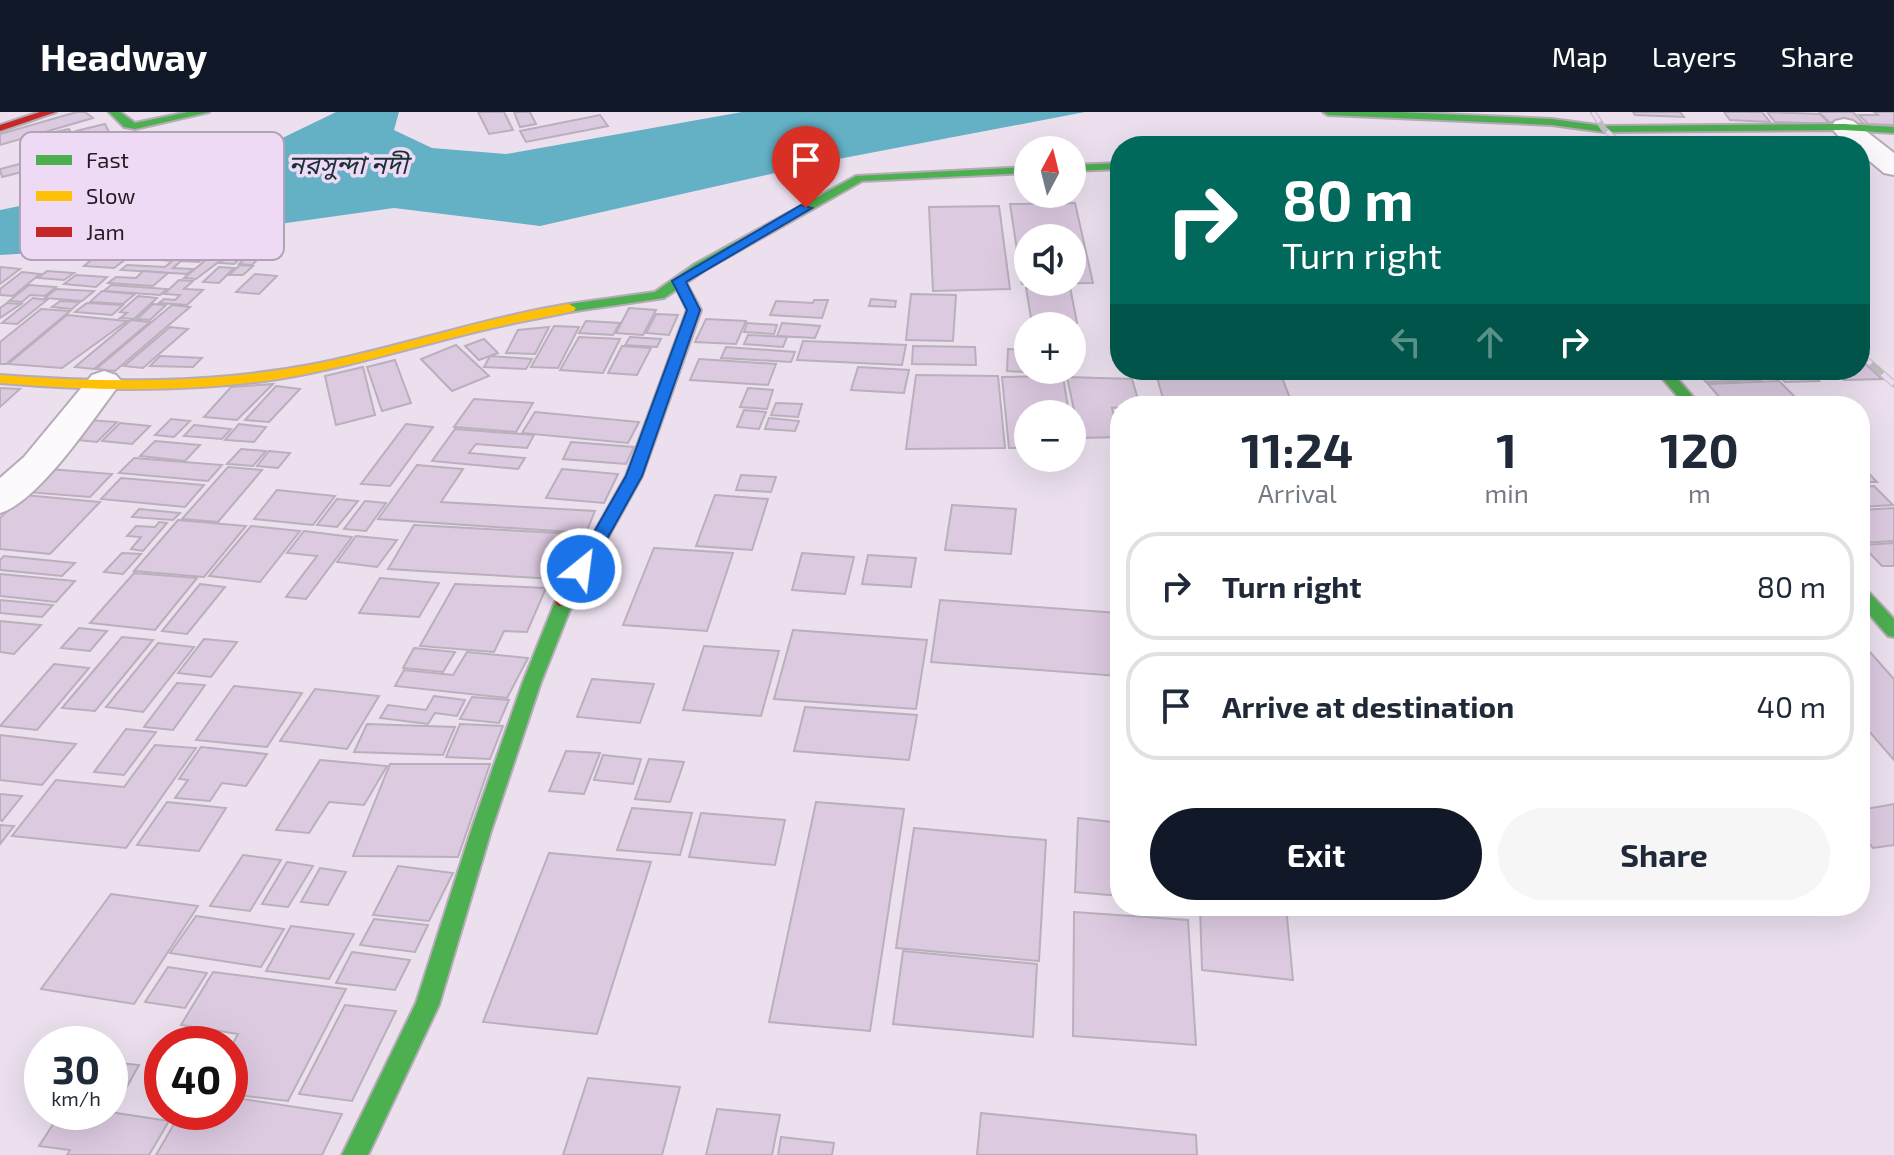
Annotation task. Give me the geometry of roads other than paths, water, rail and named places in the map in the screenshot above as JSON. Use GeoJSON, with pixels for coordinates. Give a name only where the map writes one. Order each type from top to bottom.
{"type":"FeatureCollection","features":[{"type":"Feature","properties":{"kind":"street"},"geometry":{"type":"LineString","coordinates":[[0,128],[51,112]]}},
{"type":"Feature","properties":{"kind":"street"},"geometry":{"type":"LineString","coordinates":[[114,112],[128,125],[135,126],[204,112]]}},
{"type":"Feature","properties":{"kind":"street"},"geometry":{"type":"LineString","coordinates":[[1328,112],[1448,125],[1552,122],[1604,129],[1844,127],[1894,130]]}},
{"type":"Feature","properties":{"kind":"street"},"geometry":{"type":"LineString","coordinates":[[1844,127],[1855,136]]}},
{"type":"Feature","properties":{"kind":"street"},"geometry":{"type":"LineString","coordinates":[[1870,148],[1894,167]]}},
{"type":"Feature","properties":{"kind":"street"},"geometry":{"type":"LineString","coordinates":[[1086,167],[1110,166]]}},
{"type":"Feature","properties":{"kind":"street"},"geometry":{"type":"LineString","coordinates":[[0,379],[168,383],[315,368],[548,311],[659,295],[860,178],[1014,171]]}},
{"type":"Feature","properties":{"kind":"street"},"geometry":{"type":"LineString","coordinates":[[355,1155],[427,1005],[486,816],[532,682],[568,592],[634,476],[665,394],[694,310],[679,281]]}},
{"type":"Feature","properties":{"kind":"street"},"geometry":{"type":"LineString","coordinates":[[1671,380],[1685,396]]}},
{"type":"Feature","properties":{"kind":"street"},"geometry":{"type":"LineString","coordinates":[[0,500],[37,465],[104,382]]}},
{"type":"Feature","properties":{"kind":"street"},"geometry":{"type":"LineString","coordinates":[[1870,604],[1894,631]]}},
{"type":"Feature","properties":{"kind":"water","name":"নরসুন্দা নদী"},"geometry":{"type":"Polygon","coordinates":[[[336,112],[399,112],[394,130],[432,148],[506,154],[742,112],[1085,112],[833,160],[540,226],[394,208],[284,223],[284,137],[336,112]]]}},
{"type":"Feature","properties":{"kind":"water","name":"নরসুন্দা নদী"},"geometry":{"type":"Polygon","coordinates":[[[20,206],[20,254],[0,255],[0,210],[20,206]]]}},
{"type":"Feature","properties":{"kind":"railway"},"geometry":{"type":"LineString","coordinates":[[1593,112],[1612,136]]}},
{"type":"Feature","properties":{"kind":"railway"},"geometry":{"type":"LineString","coordinates":[[1870,363],[1894,384]]}}]}
